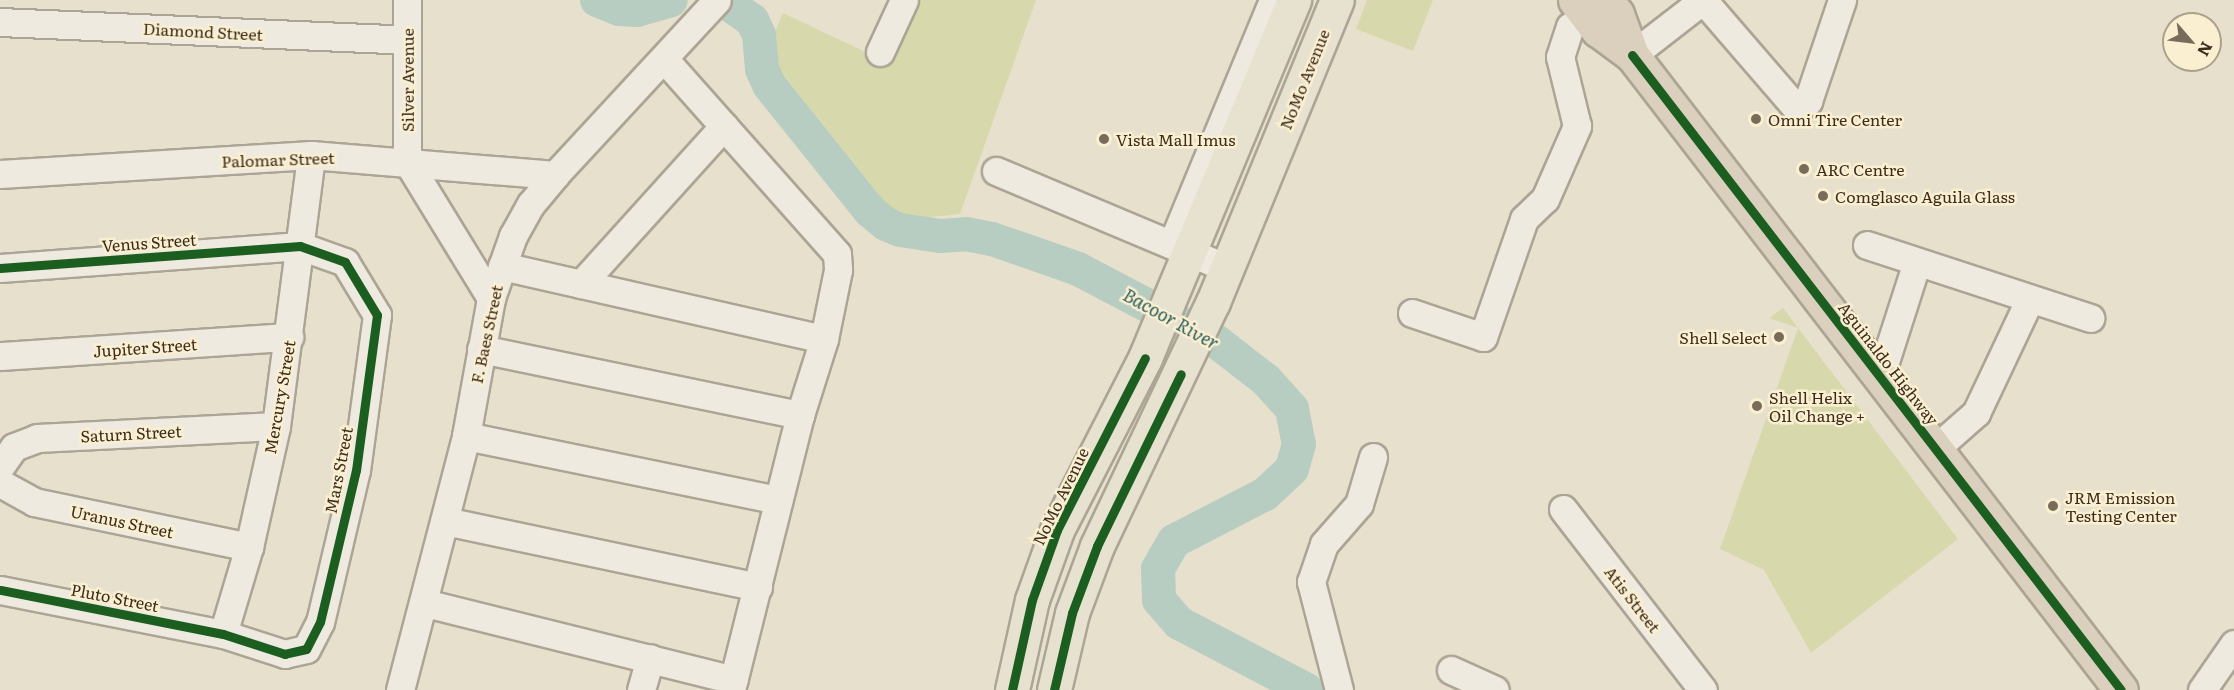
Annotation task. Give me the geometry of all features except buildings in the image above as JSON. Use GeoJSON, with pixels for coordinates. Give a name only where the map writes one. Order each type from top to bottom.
{"type":"FeatureCollection","features":[{"type":"Feature","properties":{"kind":"highway","name":"Aguinaldo Highway"},"geometry":{"type":"LineString","coordinates":[[1589,5],[1617,14],[1632,55],[2121,690]]}},
{"type":"Feature","properties":{"kind":"main road","name":"NoMo Avenue"},"geometry":{"type":"LineString","coordinates":[[1054,690],[1072,613],[1097,546],[1181,374],[1213,302],[1337,0]]}},
{"type":"Feature","properties":{"kind":"main road","name":"NoMo Avenue"},"geometry":{"type":"LineString","coordinates":[[1012,690],[1032,600],[1057,530],[1145,358],[1176,285],[1181,248],[1283,2]]}},
{"type":"Feature","properties":{"kind":"street","name":"Silver Avenue"},"geometry":{"type":"LineString","coordinates":[[407,0],[407,161]]}},
{"type":"Feature","properties":{"kind":"street"},"geometry":{"type":"LineString","coordinates":[[880,52],[904,0]]}},
{"type":"Feature","properties":{"kind":"street"},"geometry":{"type":"LineString","coordinates":[[1632,55],[1703,0],[1797,109],[1808,101],[1842,0]]}},
{"type":"Feature","properties":{"kind":"street","name":"F. Baes Street"},"geometry":{"type":"LineString","coordinates":[[409,687],[425,603],[466,436],[491,298],[513,236],[531,204],[555,175],[714,5]]}},
{"type":"Feature","properties":{"kind":"street"},"geometry":{"type":"LineString","coordinates":[[1412,313],[1483,337],[1524,219],[1545,199],[1577,126],[1560,57],[1570,27],[1589,5]]}},
{"type":"Feature","properties":{"kind":"street","name":"Diamond Street"},"geometry":{"type":"LineString","coordinates":[[0,22],[407,40]]}},
{"type":"Feature","properties":{"kind":"street"},"geometry":{"type":"LineString","coordinates":[[425,603],[650,658],[732,685],[800,415],[824,339],[838,270],[837,254],[665,60]]}},
{"type":"Feature","properties":{"kind":"street"},"geometry":{"type":"LineString","coordinates":[[581,284],[724,126]]}},
{"type":"Feature","properties":{"kind":"street","name":"Palomar Street"},"geometry":{"type":"LineString","coordinates":[[0,174],[311,155],[407,161],[555,175]]}},
{"type":"Feature","properties":{"kind":"street","name":"Mercury Street"},"geometry":{"type":"LineString","coordinates":[[223,634],[249,547],[276,426],[311,155]]}},
{"type":"Feature","properties":{"kind":"street"},"geometry":{"type":"LineString","coordinates":[[407,161],[491,298]]}},
{"type":"Feature","properties":{"kind":"street"},"geometry":{"type":"LineString","coordinates":[[996,171],[1227,268]]}},
{"type":"Feature","properties":{"kind":"street"},"geometry":{"type":"LineString","coordinates":[[1867,245],[2090,318]]}},
{"type":"Feature","properties":{"kind":"street","name":"Venus Street"},"geometry":{"type":"LineString","coordinates":[[0,268],[300,246]]}},
{"type":"Feature","properties":{"kind":"street","name":"Mars Street"},"geometry":{"type":"LineString","coordinates":[[223,634],[285,654],[306,649],[320,622],[356,470],[377,315],[345,262],[300,246]]}},
{"type":"Feature","properties":{"kind":"street"},"geometry":{"type":"LineString","coordinates":[[1880,377],[1917,262]]}},
{"type":"Feature","properties":{"kind":"street"},"geometry":{"type":"LineString","coordinates":[[502,266],[824,339]]}},
{"type":"Feature","properties":{"kind":"street"},"geometry":{"type":"LineString","coordinates":[[1935,449],[1976,413],[2030,299]]}},
{"type":"Feature","properties":{"kind":"street","name":"Jupiter Street"},"geometry":{"type":"LineString","coordinates":[[0,356],[289,337]]}},
{"type":"Feature","properties":{"kind":"street"},"geometry":{"type":"LineString","coordinates":[[481,348],[800,415]]}},
{"type":"Feature","properties":{"kind":"street","name":"Saturn Street"},"geometry":{"type":"LineString","coordinates":[[0,467],[14,447],[37,438],[276,426]]}},
{"type":"Feature","properties":{"kind":"street"},"geometry":{"type":"LineString","coordinates":[[466,436],[779,500]]}},
{"type":"Feature","properties":{"kind":"street"},"geometry":{"type":"LineString","coordinates":[[1339,690],[1311,582],[1324,544],[1359,504],[1373,457]]}},
{"type":"Feature","properties":{"kind":"street","name":"Uranus Street"},"geometry":{"type":"LineString","coordinates":[[0,483],[34,502],[249,547]]}},
{"type":"Feature","properties":{"kind":"street","name":"Atis Street"},"geometry":{"type":"LineString","coordinates":[[1563,509],[1703,690]]}},
{"type":"Feature","properties":{"kind":"street"},"geometry":{"type":"LineString","coordinates":[[445,521],[758,586]]}},
{"type":"Feature","properties":{"kind":"street","name":"Pluto Street"},"geometry":{"type":"LineString","coordinates":[[0,590],[223,634]]}},
{"type":"Feature","properties":{"kind":"street"},"geometry":{"type":"LineString","coordinates":[[2202,690],[2234,644]]}},
{"type":"Feature","properties":{"kind":"street"},"geometry":{"type":"LineString","coordinates":[[641,690],[650,658]]}},
{"type":"Feature","properties":{"kind":"street"},"geometry":{"type":"LineString","coordinates":[[1450,670],[1496,690]]}},
{"type":"Feature","properties":{"kind":"green space"},"geometry":{"type":"Polygon","coordinates":[[[913,0],[1036,0],[960,214],[900,220],[888,215],[774,72],[767,51],[783,13],[874,56],[913,0]]]}},
{"type":"Feature","properties":{"kind":"green space"},"geometry":{"type":"Polygon","coordinates":[[[1367,0],[1433,0],[1413,51],[1356,29],[1367,0]]]}},
{"type":"Feature","properties":{"kind":"green space"},"geometry":{"type":"Polygon","coordinates":[[[1783,308],[1958,539],[1811,653],[1764,570],[1720,549],[1798,328],[1769,318],[1783,308]]]}},
{"type":"Feature","properties":{"kind":"waterway","name":"Bacoor River"},"geometry":{"type":"LineString","coordinates":[[597,0],[619,9],[637,10],[671,0]]}},
{"type":"Feature","properties":{"kind":"waterway","name":"Bacoor River"},"geometry":{"type":"LineString","coordinates":[[723,0],[752,20],[759,35],[762,69],[769,85],[870,211],[886,224],[900,230],[940,236],[966,234],[992,239],[1078,269],[1217,342],[1266,380],[1292,409],[1299,444],[1292,469],[1265,494],[1174,541],[1158,569],[1159,600],[1179,623],[1307,690]]}},
{"type":"Feature","properties":{"kind":"cycle path"},"geometry":{"type":"LineString","coordinates":[[1632,55],[2121,690]]}},
{"type":"Feature","properties":{"kind":"cycle path"},"geometry":{"type":"LineString","coordinates":[[0,268],[300,246],[345,262],[377,315],[356,470],[320,622],[306,649],[285,654],[223,634],[0,590]]}},
{"type":"Feature","properties":{"kind":"cycle path"},"geometry":{"type":"LineString","coordinates":[[1012,690],[1032,600],[1057,530],[1145,358]]}},
{"type":"Feature","properties":{"kind":"cycle path"},"geometry":{"type":"LineString","coordinates":[[1054,690],[1072,613],[1097,546],[1181,374]]}},
{"type":"Feature","properties":{"kind":"place","name":"Omni Tire Center"},"geometry":{"type":"Point","coordinates":[1756,119]}},
{"type":"Feature","properties":{"kind":"place","name":"Vista Mall Imus"},"geometry":{"type":"Point","coordinates":[1104,139]}},
{"type":"Feature","properties":{"kind":"place","name":"ARC Centre"},"geometry":{"type":"Point","coordinates":[1804,169]}},
{"type":"Feature","properties":{"kind":"place","name":"Comglasco Aguila Glass"},"geometry":{"type":"Point","coordinates":[1823,196]}},
{"type":"Feature","properties":{"kind":"place","name":"Shell Select"},"geometry":{"type":"Point","coordinates":[1779,337]}},
{"type":"Feature","properties":{"kind":"place","name":"Shell Helix Oil Change +"},"geometry":{"type":"Point","coordinates":[1757,406]}},
{"type":"Feature","properties":{"kind":"place","name":"JRM Emission Testing Center"},"geometry":{"type":"Point","coordinates":[2053,506]}}]}
